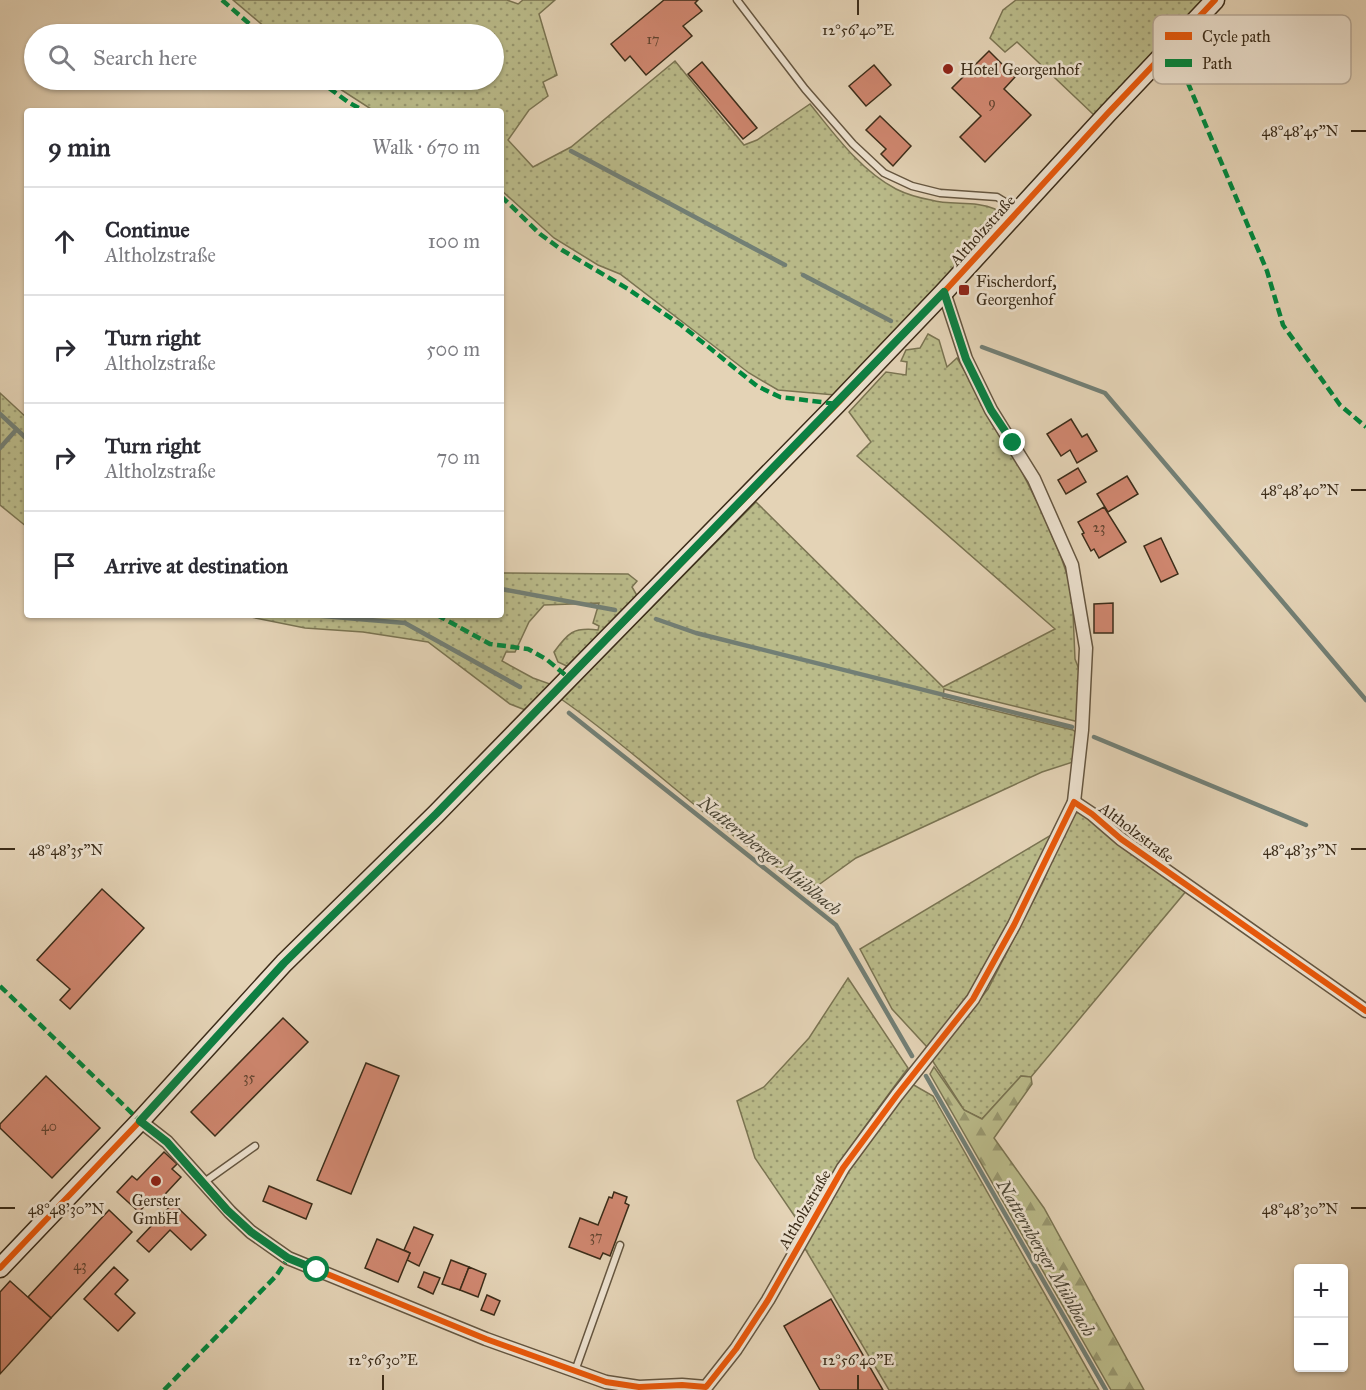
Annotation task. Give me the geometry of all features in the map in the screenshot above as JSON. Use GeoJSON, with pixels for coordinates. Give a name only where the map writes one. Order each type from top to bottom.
{"type":"FeatureCollection","features":[{"type":"Feature","properties":{"kind":"street","name":"Altholzstraße"},"geometry":{"type":"LineString","coordinates":[[1201,15],[1215,0]]}},
{"type":"Feature","properties":{"kind":"street","name":"Altholzstraße"},"geometry":{"type":"LineString","coordinates":[[0,1268],[140,1121],[284,963],[436,814],[944,292],[1153,66]]}},
{"type":"Feature","properties":{"kind":"street","name":"Altholzstraße"},"geometry":{"type":"LineString","coordinates":[[140,1121],[167,1142],[227,1210],[251,1232],[288,1258],[486,1339],[606,1382],[639,1387],[682,1385],[705,1388],[736,1349],[768,1300],[843,1168],[973,999],[1014,925],[1074,802],[1082,730],[1086,648],[1072,565],[1034,479],[991,410],[966,359],[944,292]]}},
{"type":"Feature","properties":{"kind":"street","name":"Altholzstraße"},"geometry":{"type":"LineString","coordinates":[[1074,802],[1121,839],[1366,1011]]}},
{"type":"Feature","properties":{"kind":"lane"},"geometry":{"type":"LineString","coordinates":[[737,0],[805,89],[852,144],[884,173],[912,186],[940,193],[997,197],[1018,210]]}},
{"type":"Feature","properties":{"kind":"lane"},"geometry":{"type":"LineString","coordinates":[[203,1183],[255,1146]]}},
{"type":"Feature","properties":{"kind":"lane"},"geometry":{"type":"LineString","coordinates":[[575,1371],[620,1245]]}},
{"type":"Feature","properties":{"kind":"green space"},"geometry":{"type":"Polygon","coordinates":[[[233,0],[507,0],[518,4],[523,0],[555,0],[539,14],[557,75],[543,82],[548,96],[529,110],[508,140],[533,167],[571,147],[675,61],[744,145],[757,140],[810,104],[849,151],[883,181],[900,191],[922,198],[939,202],[987,206],[995,209],[999,219],[995,229],[835,395],[778,390],[749,373],[620,274],[598,265],[554,238],[504,193],[504,108],[369,108],[341,90],[504,90],[504,24],[261,24],[233,0]]]}},
{"type":"Feature","properties":{"kind":"green space"},"geometry":{"type":"Polygon","coordinates":[[[1016,0],[1203,0],[1189,15],[1153,15],[1153,54],[1095,116],[1017,42],[1005,52],[990,38],[1003,10],[1016,0]]]}},
{"type":"Feature","properties":{"kind":"green space"},"geometry":{"type":"Polygon","coordinates":[[[928,334],[939,340],[947,367],[957,358],[1013,454],[1041,510],[1072,589],[1075,659],[1082,677],[1079,722],[944,689],[943,698],[1073,730],[1078,734],[1073,762],[1042,772],[856,858],[817,886],[784,872],[752,849],[561,699],[756,502],[943,687],[1055,629],[857,456],[871,442],[849,412],[886,372],[906,375],[907,362],[901,361],[906,350],[920,348],[928,334]]]}},
{"type":"Feature","properties":{"kind":"green space"},"geometry":{"type":"Polygon","coordinates":[[[0,393],[24,415],[24,525],[0,505],[0,393]]]}},
{"type":"Feature","properties":{"kind":"green space"},"geometry":{"type":"Polygon","coordinates":[[[504,573],[628,574],[637,581],[632,587],[639,599],[571,668],[558,662],[554,652],[572,633],[598,630],[599,626],[593,623],[599,603],[544,605],[529,622],[515,652],[506,652],[502,661],[533,678],[550,684],[528,711],[510,704],[428,642],[363,632],[305,628],[256,618],[504,618],[504,573]]]}},
{"type":"Feature","properties":{"kind":"green space"},"geometry":{"type":"Polygon","coordinates":[[[1082,810],[1187,890],[1031,1077],[1021,1076],[982,1119],[964,1110],[932,1060],[988,989],[1044,880],[1071,813],[1082,810]]]}},
{"type":"Feature","properties":{"kind":"green space"},"geometry":{"type":"Polygon","coordinates":[[[1051,835],[1021,901],[973,989],[928,1048],[892,1009],[860,949],[1051,835]]]}},
{"type":"Feature","properties":{"kind":"green space"},"geometry":{"type":"Polygon","coordinates":[[[848,978],[908,1068],[839,1165],[802,1227],[755,1158],[737,1101],[764,1087],[809,1038],[848,978]]]}},
{"type":"Feature","properties":{"kind":"green space"},"geometry":{"type":"Polygon","coordinates":[[[934,1067],[964,1110],[982,1119],[1021,1076],[1031,1077],[1032,1084],[994,1138],[1044,1208],[1144,1390],[1111,1390],[930,1074],[934,1067]]]}},
{"type":"Feature","properties":{"kind":"green space"},"geometry":{"type":"Polygon","coordinates":[[[912,1084],[933,1096],[1099,1390],[889,1390],[804,1247],[844,1177],[912,1084]]]}},
{"type":"Feature","properties":{"kind":"building"},"geometry":{"type":"Polygon","coordinates":[[[664,0],[698,0],[695,3],[702,11],[683,26],[692,36],[646,75],[630,56],[625,61],[611,44],[664,0]]]}},
{"type":"Feature","properties":{"kind":"building"},"geometry":{"type":"Polygon","coordinates":[[[989,51],[1015,77],[1004,89],[1031,115],[985,162],[960,137],[981,116],[952,88],[989,51]]]}},
{"type":"Feature","properties":{"kind":"building"},"geometry":{"type":"Polygon","coordinates":[[[702,62],[757,128],[743,139],[688,74],[702,62]]]}},
{"type":"Feature","properties":{"kind":"building"},"geometry":{"type":"Polygon","coordinates":[[[874,65],[891,85],[866,106],[849,86],[874,65]]]}},
{"type":"Feature","properties":{"kind":"building"},"geometry":{"type":"Polygon","coordinates":[[[880,116],[911,146],[893,166],[881,154],[886,149],[866,130],[880,116]]]}},
{"type":"Feature","properties":{"kind":"building"},"geometry":{"type":"Polygon","coordinates":[[[1071,419],[1082,437],[1087,434],[1097,451],[1077,463],[1070,450],[1061,456],[1047,434],[1071,419]]]}},
{"type":"Feature","properties":{"kind":"building"},"geometry":{"type":"Polygon","coordinates":[[[1078,468],[1086,482],[1066,494],[1058,480],[1078,468]]]}},
{"type":"Feature","properties":{"kind":"building"},"geometry":{"type":"Polygon","coordinates":[[[1127,476],[1138,494],[1108,512],[1097,494],[1127,476]]]}},
{"type":"Feature","properties":{"kind":"building"},"geometry":{"type":"Polygon","coordinates":[[[1104,507],[1126,542],[1099,558],[1094,549],[1091,551],[1078,522],[1104,507]]]}},
{"type":"Feature","properties":{"kind":"building"},"geometry":{"type":"Polygon","coordinates":[[[1161,538],[1178,574],[1161,582],[1144,546],[1161,538]]]}},
{"type":"Feature","properties":{"kind":"building"},"geometry":{"type":"Polygon","coordinates":[[[1113,603],[1113,633],[1094,633],[1094,604],[1113,603]]]}},
{"type":"Feature","properties":{"kind":"building"},"geometry":{"type":"Polygon","coordinates":[[[102,889],[144,928],[70,1009],[60,1000],[70,989],[37,960],[102,889]]]}},
{"type":"Feature","properties":{"kind":"building"},"geometry":{"type":"Polygon","coordinates":[[[283,1018],[308,1042],[215,1136],[191,1112],[283,1018]]]}},
{"type":"Feature","properties":{"kind":"building"},"geometry":{"type":"Polygon","coordinates":[[[366,1063],[399,1076],[351,1194],[317,1180],[366,1063]]]}},
{"type":"Feature","properties":{"kind":"building"},"geometry":{"type":"Polygon","coordinates":[[[46,1076],[100,1128],[52,1178],[0,1128],[0,1124],[46,1076]]]}},
{"type":"Feature","properties":{"kind":"building"},"geometry":{"type":"Polygon","coordinates":[[[164,1152],[177,1164],[172,1169],[181,1177],[156,1204],[151,1199],[139,1212],[117,1192],[132,1176],[137,1180],[164,1152]]]}},
{"type":"Feature","properties":{"kind":"building"},"geometry":{"type":"Polygon","coordinates":[[[269,1186],[312,1204],[306,1219],[263,1201],[269,1186]]]}},
{"type":"Feature","properties":{"kind":"building"},"geometry":{"type":"Polygon","coordinates":[[[614,1192],[627,1197],[625,1203],[629,1205],[610,1256],[603,1253],[600,1259],[569,1247],[580,1218],[598,1225],[609,1197],[612,1198],[614,1192]]]}},
{"type":"Feature","properties":{"kind":"building"},"geometry":{"type":"Polygon","coordinates":[[[173,1203],[206,1235],[191,1250],[170,1230],[149,1252],[137,1241],[173,1203]]]}},
{"type":"Feature","properties":{"kind":"building"},"geometry":{"type":"Polygon","coordinates":[[[109,1210],[132,1232],[51,1318],[28,1297],[109,1210]]]}},
{"type":"Feature","properties":{"kind":"building"},"geometry":{"type":"Polygon","coordinates":[[[414,1227],[433,1235],[419,1266],[407,1260],[410,1253],[404,1250],[414,1227]]]}},
{"type":"Feature","properties":{"kind":"building"},"geometry":{"type":"Polygon","coordinates":[[[377,1239],[410,1253],[398,1282],[365,1268],[377,1239]]]}},
{"type":"Feature","properties":{"kind":"building"},"geometry":{"type":"Polygon","coordinates":[[[451,1260],[469,1267],[460,1290],[442,1284],[451,1260]]]}},
{"type":"Feature","properties":{"kind":"building"},"geometry":{"type":"Polygon","coordinates":[[[114,1267],[128,1280],[115,1294],[135,1313],[118,1331],[84,1299],[114,1267]]]}},
{"type":"Feature","properties":{"kind":"building"},"geometry":{"type":"Polygon","coordinates":[[[469,1267],[486,1274],[478,1297],[460,1290],[469,1267]]]}},
{"type":"Feature","properties":{"kind":"building"},"geometry":{"type":"Polygon","coordinates":[[[424,1272],[440,1278],[433,1294],[418,1287],[424,1272]]]}},
{"type":"Feature","properties":{"kind":"building"},"geometry":{"type":"Polygon","coordinates":[[[10,1281],[51,1318],[0,1374],[0,1292],[10,1281]]]}},
{"type":"Feature","properties":{"kind":"building"},"geometry":{"type":"Polygon","coordinates":[[[487,1295],[500,1301],[494,1315],[481,1310],[487,1295]]]}},
{"type":"Feature","properties":{"kind":"building"},"geometry":{"type":"Polygon","coordinates":[[[831,1299],[883,1390],[820,1390],[784,1326],[831,1299]]]}},
{"type":"Feature","properties":{"kind":"waterway"},"geometry":{"type":"LineString","coordinates":[[571,151],[785,265]]}},
{"type":"Feature","properties":{"kind":"waterway"},"geometry":{"type":"LineString","coordinates":[[803,275],[891,321]]}},
{"type":"Feature","properties":{"kind":"waterway"},"geometry":{"type":"LineString","coordinates":[[982,347],[1105,393],[1366,700]]}},
{"type":"Feature","properties":{"kind":"waterway","name":"Natternberger Mühlbach"},"geometry":{"type":"LineString","coordinates":[[0,414],[24,436]]}},
{"type":"Feature","properties":{"kind":"waterway"},"geometry":{"type":"LineString","coordinates":[[0,448],[16,430]]}},
{"type":"Feature","properties":{"kind":"waterway"},"geometry":{"type":"LineString","coordinates":[[504,590],[615,610]]}},
{"type":"Feature","properties":{"kind":"waterway","name":"Natternberger Mühlbach"},"geometry":{"type":"LineString","coordinates":[[346,618],[405,623],[520,687]]}},
{"type":"Feature","properties":{"kind":"waterway"},"geometry":{"type":"LineString","coordinates":[[656,619],[696,633],[1072,727]]}},
{"type":"Feature","properties":{"kind":"waterway","name":"Natternberger Mühlbach"},"geometry":{"type":"LineString","coordinates":[[569,713],[836,925],[912,1056]]}},
{"type":"Feature","properties":{"kind":"waterway"},"geometry":{"type":"LineString","coordinates":[[1094,737],[1306,825]]}},
{"type":"Feature","properties":{"kind":"waterway","name":"Natternberger Mühlbach"},"geometry":{"type":"LineString","coordinates":[[926,1076],[1106,1390]]}},
{"type":"Feature","properties":{"kind":"marked path"},"geometry":{"type":"LineString","coordinates":[[222,0],[250,24]]}},
{"type":"Feature","properties":{"kind":"marked path"},"geometry":{"type":"LineString","coordinates":[[1188,84],[1267,271],[1283,325],[1340,405],[1366,427]]}},
{"type":"Feature","properties":{"kind":"marked path"},"geometry":{"type":"LineString","coordinates":[[332,90],[359,108]]}},
{"type":"Feature","properties":{"kind":"marked path"},"geometry":{"type":"LineString","coordinates":[[504,199],[540,234],[681,325],[757,386],[780,397],[837,404]]}},
{"type":"Feature","properties":{"kind":"marked path"},"geometry":{"type":"LineString","coordinates":[[442,618],[490,644],[528,649],[546,659],[569,678]]}},
{"type":"Feature","properties":{"kind":"marked path"},"geometry":{"type":"LineString","coordinates":[[0,986],[140,1121]]}},
{"type":"Feature","properties":{"kind":"marked path"},"geometry":{"type":"LineString","coordinates":[[164,1390],[276,1276],[288,1258]]}},
{"type":"Feature","properties":{"kind":"cycle path"},"geometry":{"type":"LineString","coordinates":[[1201,15],[1215,0]]}},
{"type":"Feature","properties":{"kind":"cycle path"},"geometry":{"type":"LineString","coordinates":[[0,1268],[140,1121],[284,963],[436,814],[837,404],[1153,65]]}},
{"type":"Feature","properties":{"kind":"cycle path"},"geometry":{"type":"LineString","coordinates":[[140,1121],[167,1142],[251,1232],[288,1258],[486,1339],[606,1382],[639,1387],[682,1385],[706,1387],[736,1349],[768,1300],[843,1168],[973,999],[1014,925],[1074,802],[1121,839],[1366,1011]]}},
{"type":"Feature","properties":{"kind":"place","name":"Hotel Georgenhof"},"geometry":{"type":"Point","coordinates":[948,69]}},
{"type":"Feature","properties":{"kind":"place","name":"Fischerdorf, Georgenhof"},"geometry":{"type":"Point","coordinates":[964,290]}},
{"type":"Feature","properties":{"kind":"place","name":"Gerster GmbH"},"geometry":{"type":"Point","coordinates":[156,1181]}},
{"type":"Feature","properties":{"kind":"route"},"geometry":{"type":"LineString","coordinates":[[317,1270],[288,1258],[251,1232],[227,1210],[167,1142],[140,1121],[284,963],[436,814],[944,292],[966,359],[991,410],[1013,443]]}}]}
